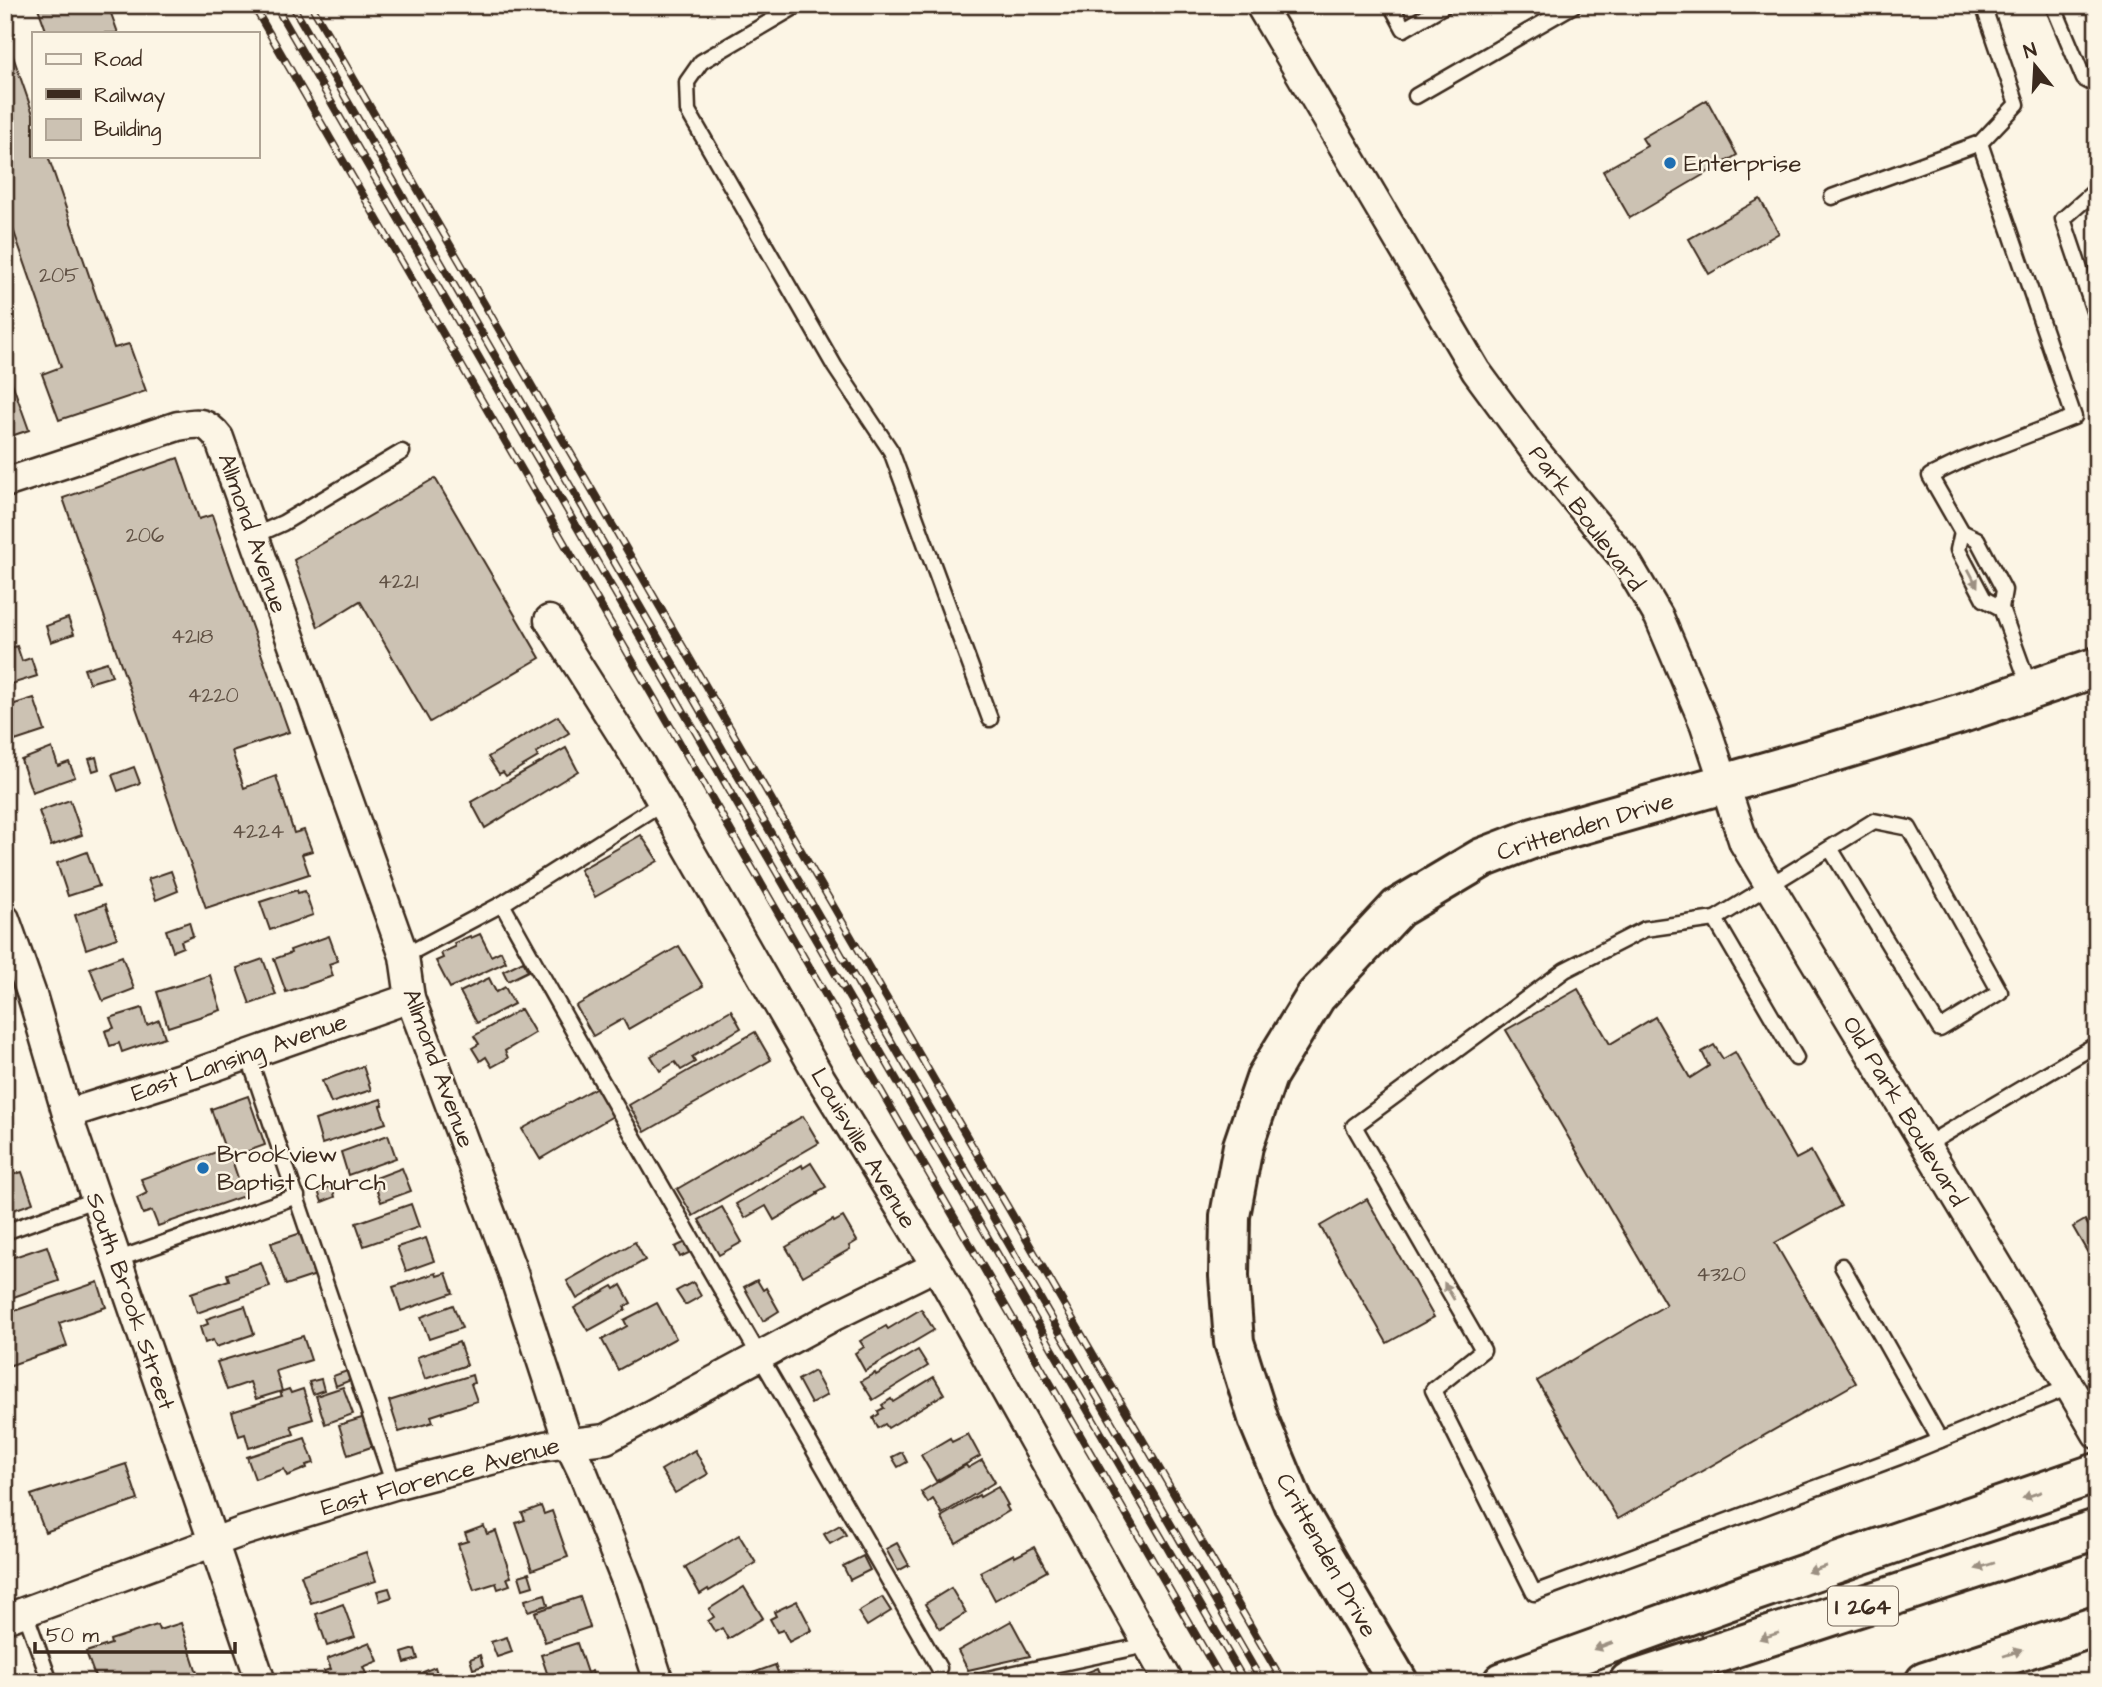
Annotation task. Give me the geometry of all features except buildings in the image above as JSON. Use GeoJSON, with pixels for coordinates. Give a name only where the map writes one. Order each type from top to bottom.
{"type":"FeatureCollection","features":[{"type":"Feature","properties":{"kind":"main road"},"geometry":{"type":"LineString","coordinates":[[1724,783],[1834,752],[2097,667]]}},
{"type":"Feature","properties":{"kind":"main road","name":"Crittenden Drive"},"geometry":{"type":"LineString","coordinates":[[1398,1682],[1293,1503],[1259,1421],[1234,1342],[1229,1276],[1230,1216],[1243,1146],[1268,1076],[1317,996],[1398,908],[1482,858],[1534,838],[1724,783]]}},
{"type":"Feature","properties":{"kind":"main road"},"geometry":{"type":"LineString","coordinates":[[1503,1682],[1734,1598],[2097,1473]]}},
{"type":"Feature","properties":{"kind":"main road","name":"I 264"},"geometry":{"type":"LineString","coordinates":[[1629,1682],[2097,1529]]}},
{"type":"Feature","properties":{"kind":"main road"},"geometry":{"type":"LineString","coordinates":[[1925,1682],[2097,1626]]}},
{"type":"Feature","properties":{"kind":"street","name":"Park Boulevard"},"geometry":{"type":"LineString","coordinates":[[1260,5],[1476,370],[1532,447],[1626,561],[1659,617],[1679,661],[1705,725],[1724,783]]}},
{"type":"Feature","properties":{"kind":"street","name":"Allmond Avenue"},"geometry":{"type":"LineString","coordinates":[[5,484],[178,426],[200,423],[211,427],[219,438],[404,956],[410,998],[512,1270],[568,1443],[583,1473],[629,1588],[659,1682]]}},
{"type":"Feature","properties":{"kind":"street","name":"Louisville Avenue"},"geometry":{"type":"LineString","coordinates":[[549,620],[663,802],[821,1079],[936,1266],[1169,1682]]}},
{"type":"Feature","properties":{"kind":"street","name":"Old Park Boulevard"},"geometry":{"type":"LineString","coordinates":[[1724,783],[1744,843],[2097,1434]]}},
{"type":"Feature","properties":{"kind":"street","name":"South Brook Street"},"geometry":{"type":"LineString","coordinates":[[5,919],[32,995],[67,1114],[261,1682]]}},
{"type":"Feature","properties":{"kind":"street","name":"East Lansing Avenue"},"geometry":{"type":"LineString","coordinates":[[67,1114],[410,998]]}},
{"type":"Feature","properties":{"kind":"street","name":"East Florence Avenue"},"geometry":{"type":"LineString","coordinates":[[15,1615],[213,1542],[394,1485],[545,1446],[606,1439],[761,1355],[936,1266]]}},
{"type":"Feature","properties":{"kind":"lane"},"geometry":{"type":"LineString","coordinates":[[798,5],[701,62],[687,82],[688,111],[835,368],[891,451],[990,719]]}},
{"type":"Feature","properties":{"kind":"lane"},"geometry":{"type":"LineString","coordinates":[[1391,5],[1404,29],[1445,5]]}},
{"type":"Feature","properties":{"kind":"lane"},"geometry":{"type":"LineString","coordinates":[[1416,96],[1574,5]]}},
{"type":"Feature","properties":{"kind":"lane"},"geometry":{"type":"LineString","coordinates":[[1832,197],[1980,143],[2017,104],[1983,5]]}},
{"type":"Feature","properties":{"kind":"lane"},"geometry":{"type":"LineString","coordinates":[[2053,5],[2084,79],[2097,86]]}},
{"type":"Feature","properties":{"kind":"lane"},"geometry":{"type":"LineString","coordinates":[[1980,143],[2074,417],[1963,460],[1930,476],[1962,533],[1977,539],[2004,590],[2001,608],[2031,689]]}},
{"type":"Feature","properties":{"kind":"lane"},"geometry":{"type":"LineString","coordinates":[[2097,189],[2063,219],[2097,320]]}},
{"type":"Feature","properties":{"kind":"lane"},"geometry":{"type":"LineString","coordinates":[[254,536],[283,523],[402,452]]}},
{"type":"Feature","properties":{"kind":"lane"},"geometry":{"type":"LineString","coordinates":[[1962,533],[1958,550],[1984,599],[2001,608]]}},
{"type":"Feature","properties":{"kind":"lane"},"geometry":{"type":"LineString","coordinates":[[404,956],[502,904],[663,802]]}},
{"type":"Feature","properties":{"kind":"lane"},"geometry":{"type":"LineString","coordinates":[[1830,848],[1940,1029],[2000,992],[1909,828],[1874,821],[1769,885],[1715,919],[1645,929],[1565,970],[1354,1126],[1483,1350],[1433,1390],[1534,1593],[1940,1440],[2069,1387]]}},
{"type":"Feature","properties":{"kind":"lane"},"geometry":{"type":"LineString","coordinates":[[502,904],[602,1084],[761,1355],[939,1668]]}},
{"type":"Feature","properties":{"kind":"lane"},"geometry":{"type":"LineString","coordinates":[[1715,919],[1796,1058]]}},
{"type":"Feature","properties":{"kind":"lane"},"geometry":{"type":"LineString","coordinates":[[1926,1145],[2097,1045]]}},
{"type":"Feature","properties":{"kind":"lane"},"geometry":{"type":"LineString","coordinates":[[248,1055],[394,1485]]}},
{"type":"Feature","properties":{"kind":"lane"},"geometry":{"type":"LineString","coordinates":[[116,1260],[297,1196]]}},
{"type":"Feature","properties":{"kind":"lane"},"geometry":{"type":"LineString","coordinates":[[5,1232],[97,1199]]}},
{"type":"Feature","properties":{"kind":"lane"},"geometry":{"type":"LineString","coordinates":[[1842,1266],[1940,1440]]}},
{"type":"Feature","properties":{"kind":"lane"},"geometry":{"type":"LineString","coordinates":[[15,1615],[50,1682]]}},
{"type":"Feature","properties":{"kind":"lane"},"geometry":{"type":"LineString","coordinates":[[973,1682],[1147,1645]]}},
{"type":"Feature","properties":{"kind":"railway"},"geometry":{"type":"LineString","coordinates":[[253,5],[1223,1682]]}},
{"type":"Feature","properties":{"kind":"railway"},"geometry":{"type":"LineString","coordinates":[[275,5],[1245,1682]]}},
{"type":"Feature","properties":{"kind":"railway"},"geometry":{"type":"LineString","coordinates":[[292,5],[1262,1682]]}},
{"type":"Feature","properties":{"kind":"railway"},"geometry":{"type":"LineString","coordinates":[[311,5],[1283,1682]]}},
{"type":"Feature","properties":{"kind":"place","name":"Enterprise"},"geometry":{"type":"Point","coordinates":[1670,163]}},
{"type":"Feature","properties":{"kind":"place","name":"Brookview Baptist Church"},"geometry":{"type":"Point","coordinates":[203,1168]}}]}
